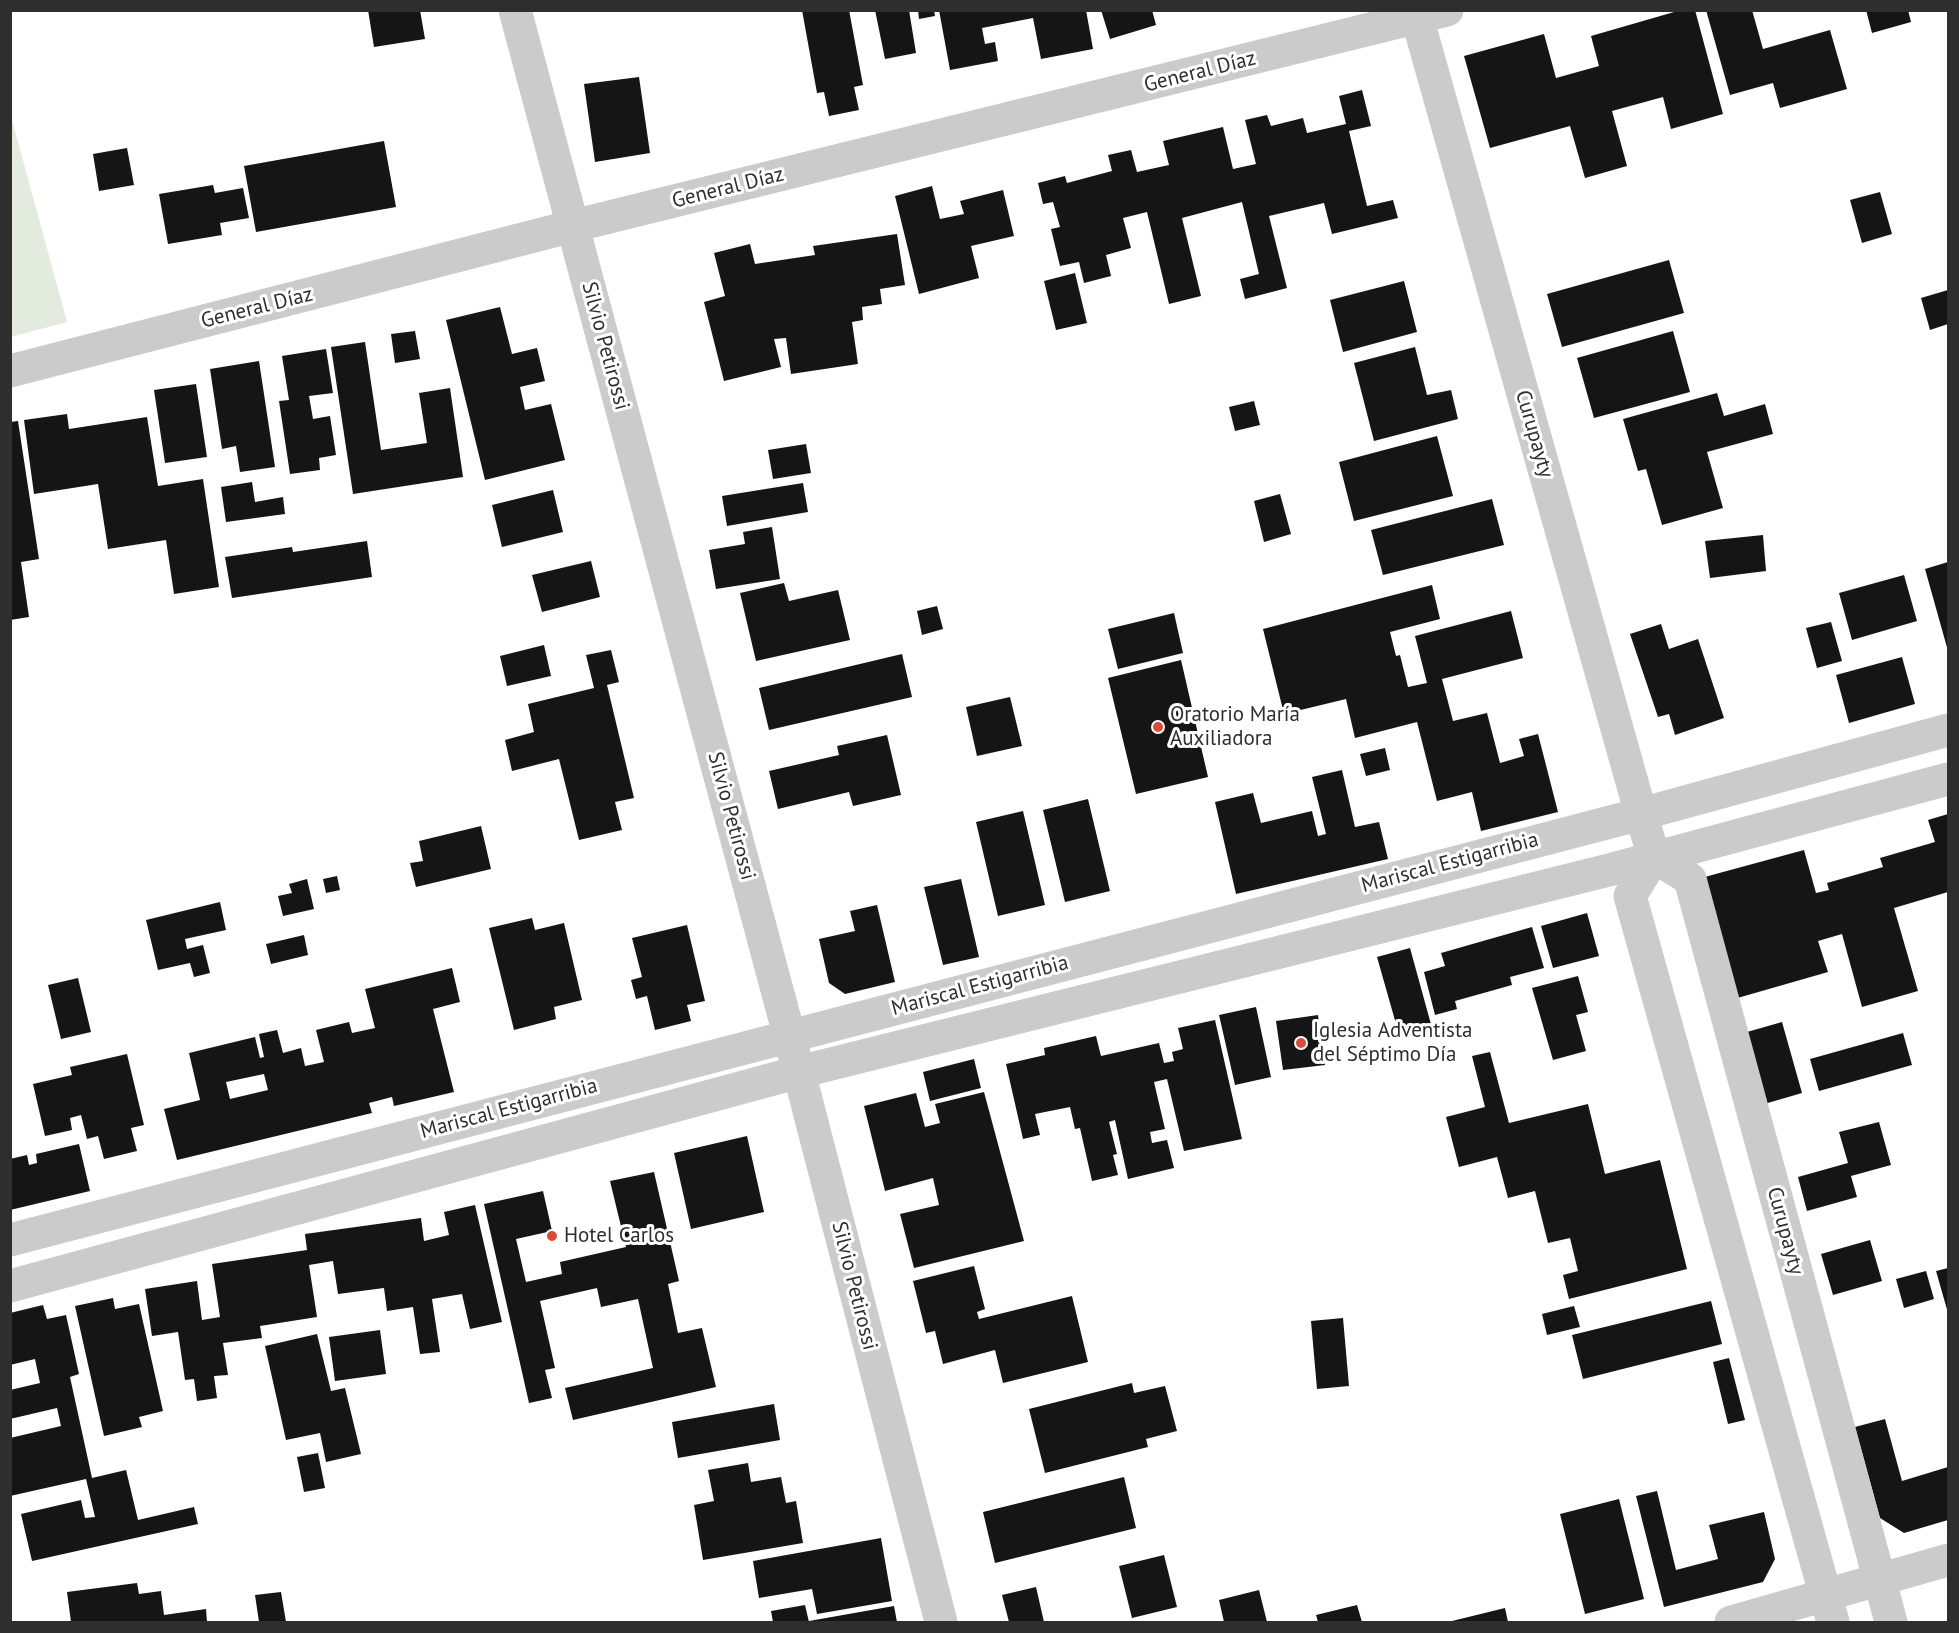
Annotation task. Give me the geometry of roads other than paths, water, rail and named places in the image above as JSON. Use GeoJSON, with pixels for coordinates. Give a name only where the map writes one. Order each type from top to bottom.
{"type":"FeatureCollection","features":[{"type":"Feature","properties":{"kind":"street","name":"Silvio Petirossi"},"geometry":{"type":"LineString","coordinates":[[515,10],[790,1035],[940,1623]]}},
{"type":"Feature","properties":{"kind":"street","name":"General Díaz"},"geometry":{"type":"LineString","coordinates":[[10,371],[573,226],[1426,13]]}},
{"type":"Feature","properties":{"kind":"street","name":"Curupayty"},"geometry":{"type":"LineString","coordinates":[[1426,13],[1641,814],[1654,857],[1690,879],[1891,1623]]}},
{"type":"Feature","properties":{"kind":"street","name":"Mariscal Estigarribia"},"geometry":{"type":"LineString","coordinates":[[10,1239],[1641,814],[1948,730]]}},
{"type":"Feature","properties":{"kind":"street"},"geometry":{"type":"LineString","coordinates":[[10,1286],[799,1072],[1586,876],[1948,779]]}},
{"type":"Feature","properties":{"kind":"street"},"geometry":{"type":"LineString","coordinates":[[1654,857],[1630,896],[1829,1609]]}},
{"type":"Feature","properties":{"kind":"street"},"geometry":{"type":"LineString","coordinates":[[1731,1623],[1829,1609],[1879,1581],[1948,1560]]}},
{"type":"Feature","properties":{"kind":"place","name":"Oratorio María Auxiliadora"},"geometry":{"type":"Point","coordinates":[1158,727]}},
{"type":"Feature","properties":{"kind":"place","name":"Iglesia Adventista del Séptimo Día"},"geometry":{"type":"Point","coordinates":[1301,1043]}},
{"type":"Feature","properties":{"kind":"place","name":"Hotel Carlos"},"geometry":{"type":"Point","coordinates":[552,1236]}}]}
